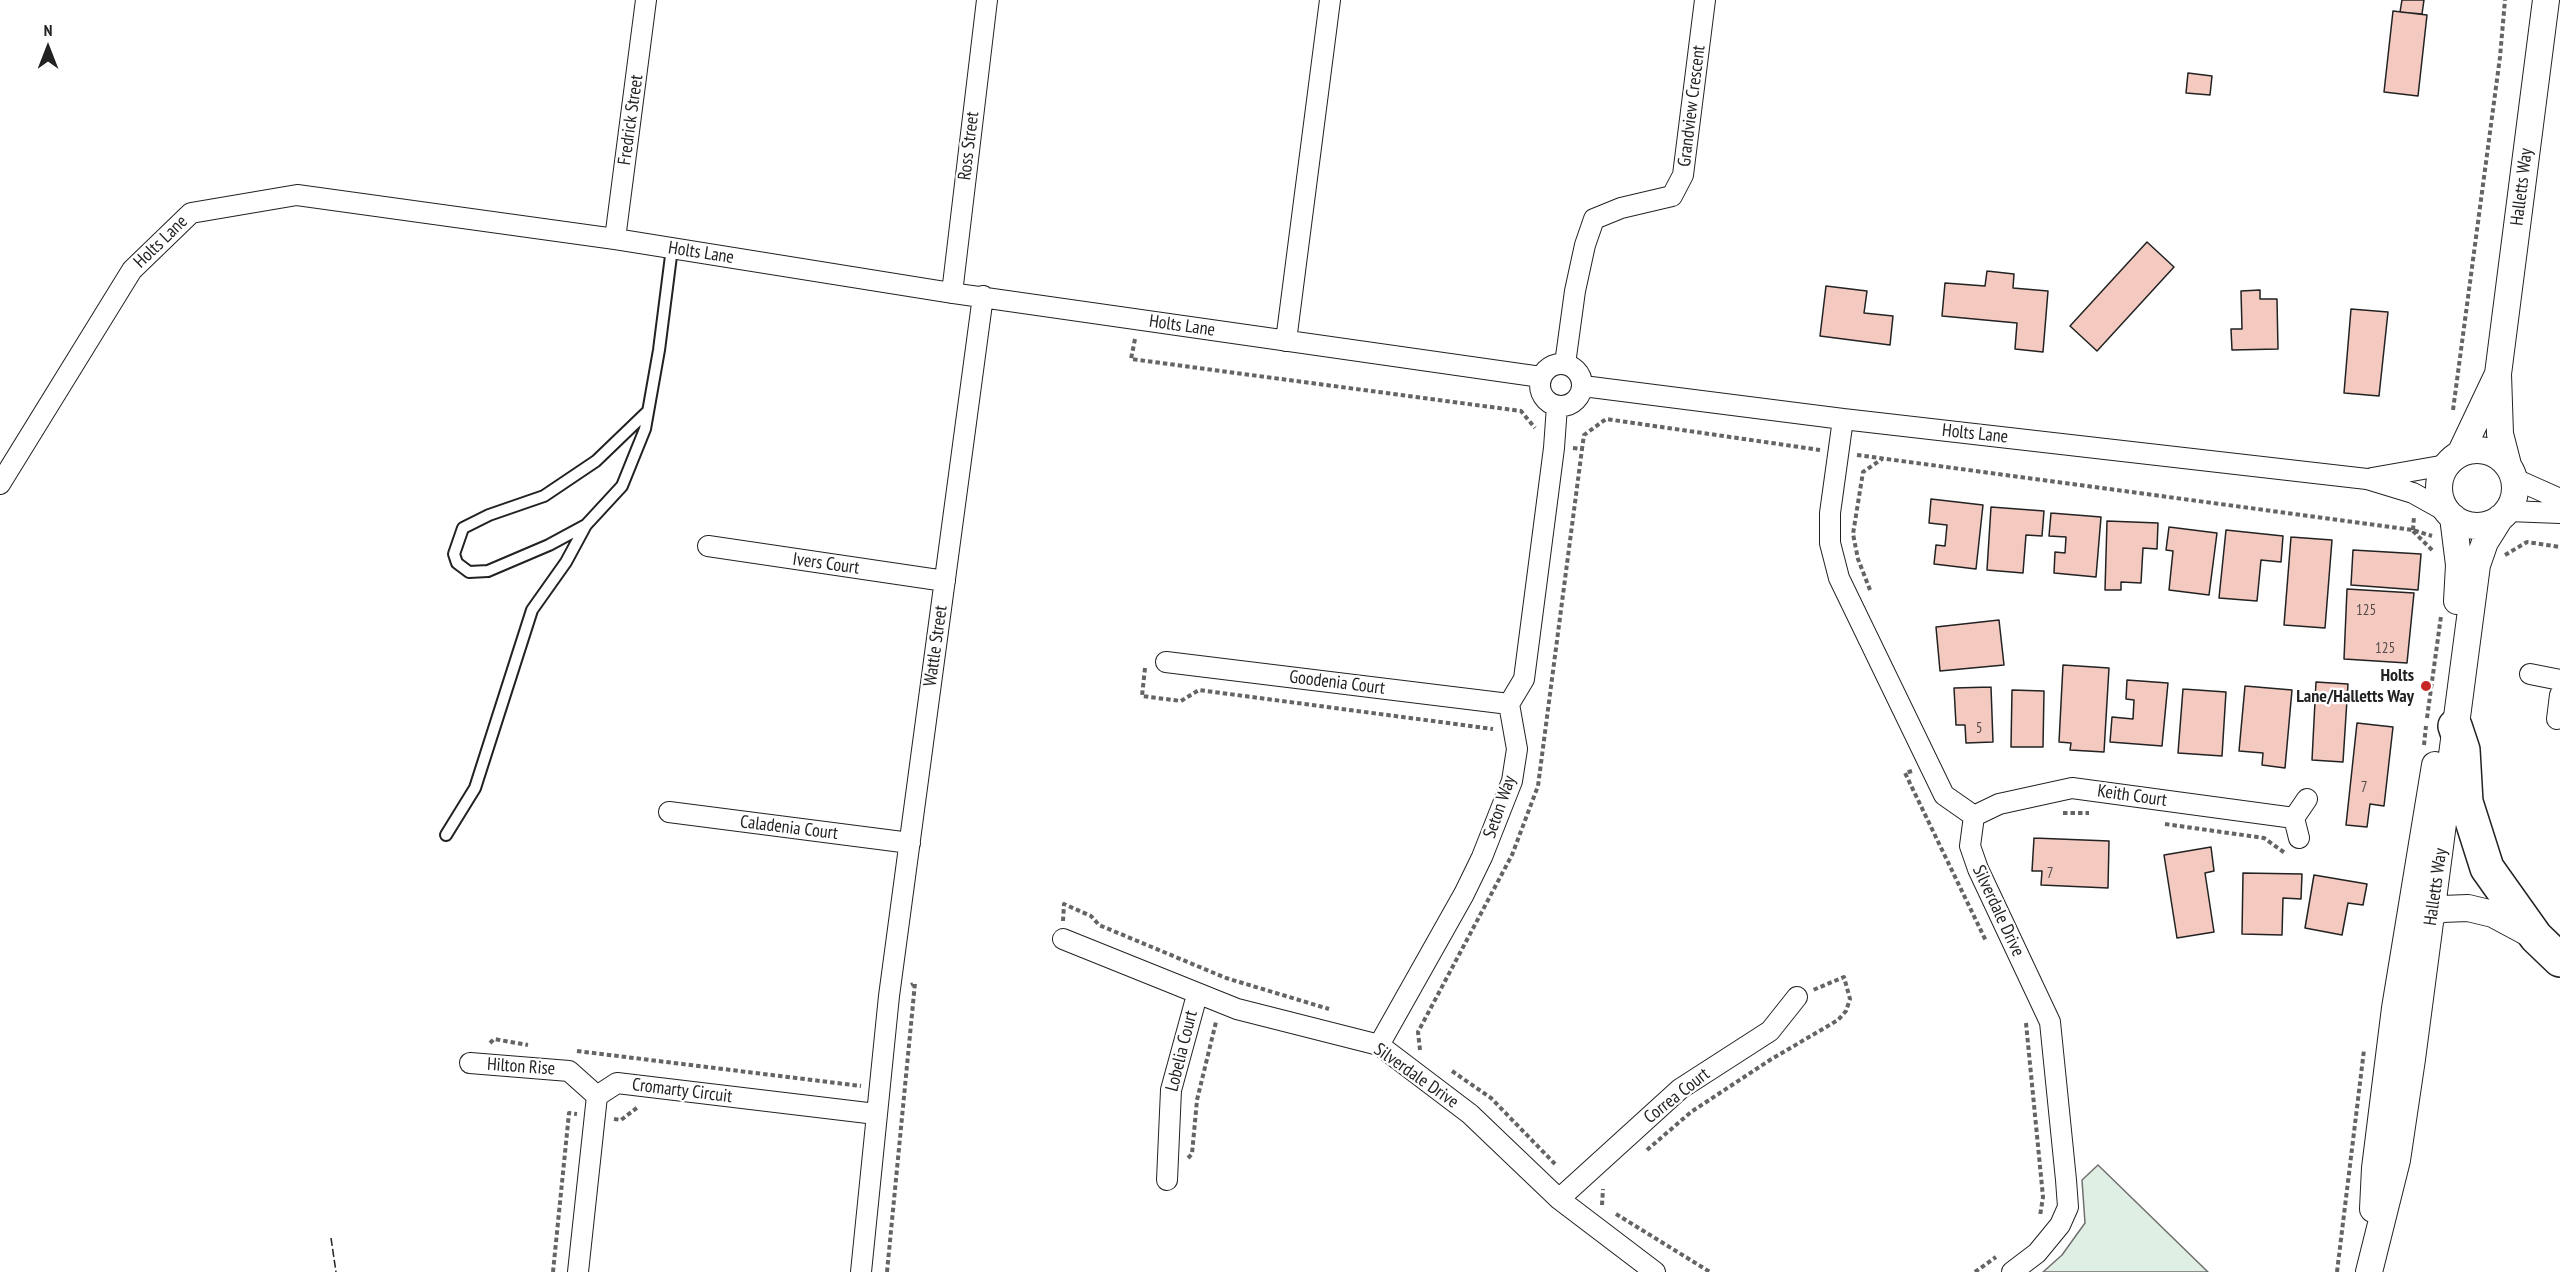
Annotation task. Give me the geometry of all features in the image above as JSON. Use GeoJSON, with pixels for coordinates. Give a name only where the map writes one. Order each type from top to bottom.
{"type":"FeatureCollection","features":[{"type":"Feature","properties":{"kind":"highway"},"geometry":{"type":"LineString","coordinates":[[2455,726],[2463,750],[2466,802],[2475,838],[2487,868],[2536,937],[2560,960]]}},
{"type":"Feature","properties":{"kind":"street","name":"Fredrick Street"},"geometry":{"type":"LineString","coordinates":[[615,239],[646,0]]}},
{"type":"Feature","properties":{"kind":"street","name":"Ross Street"},"geometry":{"type":"LineString","coordinates":[[952,293],[987,0]]}},
{"type":"Feature","properties":{"kind":"street"},"geometry":{"type":"LineString","coordinates":[[1286,341],[1330,0]]}},
{"type":"Feature","properties":{"kind":"street","name":"Grandview Crescent"},"geometry":{"type":"LineString","coordinates":[[1565,364],[1584,245],[1594,219],[1621,208],[1672,196],[1683,175],[1706,0]]}},
{"type":"Feature","properties":{"kind":"street","name":"Halletts Way"},"geometry":{"type":"LineString","coordinates":[[2511,472],[2500,434],[2498,375],[2546,0]]}},
{"type":"Feature","properties":{"kind":"street","name":"Holts Lane"},"geometry":{"type":"LineString","coordinates":[[0,484],[132,270],[191,213],[297,195],[615,239],[952,293],[1541,377]]}},
{"type":"Feature","properties":{"kind":"street","name":"Wattle Street"},"geometry":{"type":"LineString","coordinates":[[889,996],[983,296]]}},
{"type":"Feature","properties":{"kind":"street"},"geometry":{"type":"LineString","coordinates":[[1565,364],[1578,372],[1583,386],[1575,402],[1557,406],[1542,395],[1541,377],[1551,366],[1565,364]]}},
{"type":"Feature","properties":{"kind":"street","name":"Halletts Way"},"geometry":{"type":"LineString","coordinates":[[2453,460],[2498,375]]}},
{"type":"Feature","properties":{"kind":"street","name":"Holts Lane"},"geometry":{"type":"LineString","coordinates":[[1583,386],[1843,419],[2367,479],[2413,493],[2450,515]]}},
{"type":"Feature","properties":{"kind":"street"},"geometry":{"type":"LineString","coordinates":[[1509,704],[1524,679],[1554,448],[1557,406]]}},
{"type":"Feature","properties":{"kind":"street"},"geometry":{"type":"LineString","coordinates":[[1843,419],[1830,513],[1830,543],[1839,578],[1944,795],[1974,816]]}},
{"type":"Feature","properties":{"kind":"street"},"geometry":{"type":"LineString","coordinates":[[2560,500],[2511,472],[2496,455],[2482,450],[2453,460],[2440,476],[2441,501],[2450,515],[2477,526],[2504,514],[2560,513]]}},
{"type":"Feature","properties":{"kind":"street","name":"Holts Lane"},"geometry":{"type":"LineString","coordinates":[[2367,479],[2453,460]]}},
{"type":"Feature","properties":{"kind":"street"},"geometry":{"type":"LineString","coordinates":[[2504,514],[2515,495],[2511,472]]}},
{"type":"Feature","properties":{"kind":"street","name":"Halletts Way"},"geometry":{"type":"LineString","coordinates":[[2370,1265],[2397,1160],[2433,912],[2477,565],[2485,542],[2504,514]]}},
{"type":"Feature","properties":{"kind":"street","name":"Halletts Way"},"geometry":{"type":"LineString","coordinates":[[2370,1265],[2375,1168],[2408,923],[2430,797],[2458,597],[2459,565],[2450,515]]}},
{"type":"Feature","properties":{"kind":"street","name":"Ivers Court"},"geometry":{"type":"LineString","coordinates":[[708,546],[945,581]]}},
{"type":"Feature","properties":{"kind":"street","name":"Goodenia Court"},"geometry":{"type":"LineString","coordinates":[[1166,662],[1509,704]]}},
{"type":"Feature","properties":{"kind":"street"},"geometry":{"type":"LineString","coordinates":[[2530,674],[2560,680]]}},
{"type":"Feature","properties":{"kind":"street"},"geometry":{"type":"LineString","coordinates":[[2557,719],[2560,695]]}},
{"type":"Feature","properties":{"kind":"street","name":"Seton Way"},"geometry":{"type":"LineString","coordinates":[[1379,1045],[1482,857],[1512,781],[1517,749],[1509,704]]}},
{"type":"Feature","properties":{"kind":"street","name":"Keith Court"},"geometry":{"type":"LineString","coordinates":[[1974,816],[2000,804],[2072,788],[2294,818]]}},
{"type":"Feature","properties":{"kind":"street"},"geometry":{"type":"LineString","coordinates":[[2299,838],[2294,818],[2307,799]]}},
{"type":"Feature","properties":{"kind":"street","name":"Caladenia Court"},"geometry":{"type":"LineString","coordinates":[[669,812],[910,843]]}},
{"type":"Feature","properties":{"kind":"street","name":"Silverdale Drive"},"geometry":{"type":"LineString","coordinates":[[1974,816],[1970,846],[1978,869],[2050,1022],[2066,1180],[2068,1207],[2060,1225],[2037,1253],[2012,1272]]}},
{"type":"Feature","properties":{"kind":"street"},"geometry":{"type":"LineString","coordinates":[[2408,923],[2442,909],[2468,908],[2493,914],[2536,937]]}},
{"type":"Feature","properties":{"kind":"street","name":"Silverdale Drive"},"geometry":{"type":"LineString","coordinates":[[1063,939],[1197,995],[1379,1045],[1470,1114],[1559,1199],[1655,1272]]}},
{"type":"Feature","properties":{"kind":"street","name":"Lobelia Court"},"geometry":{"type":"LineString","coordinates":[[1167,1180],[1171,1090],[1197,995]]}},
{"type":"Feature","properties":{"kind":"street"},"geometry":{"type":"LineString","coordinates":[[861,1272],[889,996]]}},
{"type":"Feature","properties":{"kind":"street","name":"Correa Court"},"geometry":{"type":"LineString","coordinates":[[1559,1199],[1680,1089],[1770,1031],[1797,997]]}},
{"type":"Feature","properties":{"kind":"street","name":"Hilton Rise"},"geometry":{"type":"LineString","coordinates":[[470,1063],[569,1071],[597,1096]]}},
{"type":"Feature","properties":{"kind":"street","name":"Cromarty Circuit"},"geometry":{"type":"LineString","coordinates":[[597,1096],[617,1083],[876,1114]]}},
{"type":"Feature","properties":{"kind":"street"},"geometry":{"type":"LineString","coordinates":[[578,1272],[597,1096]]}},
{"type":"Feature","properties":{"kind":"lane"},"geometry":{"type":"LineString","coordinates":[[446,835],[475,788],[532,610],[566,562],[586,525],[622,486],[645,429],[672,248]]}},
{"type":"Feature","properties":{"kind":"lane"},"geometry":{"type":"LineString","coordinates":[[586,525],[549,545],[488,571],[470,572],[456,563],[454,554],[463,528],[489,515],[544,496],[596,461],[649,411]]}},
{"type":"Feature","properties":{"kind":"path"},"geometry":{"type":"LineString","coordinates":[[2452,417],[2500,57],[2505,0]]}},
{"type":"Feature","properties":{"kind":"path"},"geometry":{"type":"LineString","coordinates":[[1138,320],[1131,359],[1521,411],[1535,429],[1537,444],[1554,448],[1582,449],[1584,435],[1606,419],[1838,453],[2413,530],[2413,493]]}},
{"type":"Feature","properties":{"kind":"path"},"geometry":{"type":"LineString","coordinates":[[1874,601],[1858,559],[1853,534],[1863,472],[1882,458]]}},
{"type":"Feature","properties":{"kind":"path"},"geometry":{"type":"LineString","coordinates":[[1166,662],[1146,660],[1142,696],[1181,701],[1199,690],[1515,734],[1544,736]]}},
{"type":"Feature","properties":{"kind":"path"},"geometry":{"type":"LineString","coordinates":[[1929,764],[1905,774],[1991,951]]}},
{"type":"Feature","properties":{"kind":"path"},"geometry":{"type":"LineString","coordinates":[[2057,813],[2100,815]]}},
{"type":"Feature","properties":{"kind":"path"},"geometry":{"type":"LineString","coordinates":[[2157,823],[2264,838],[2283,854],[2306,846],[2299,838]]}},
{"type":"Feature","properties":{"kind":"path"},"geometry":{"type":"LineString","coordinates":[[1167,1180],[1192,1154],[1197,1100],[1218,1002],[1226,978]]}},
{"type":"Feature","properties":{"kind":"path"},"geometry":{"type":"LineString","coordinates":[[887,1272],[915,983],[889,996]]}},
{"type":"Feature","properties":{"kind":"path"},"geometry":{"type":"LineString","coordinates":[[2022,1014],[2027,1024],[2043,1197],[2038,1221]]}},
{"type":"Feature","properties":{"kind":"path"},"geometry":{"type":"LineString","coordinates":[[470,1063],[494,1039],[534,1045]]}},
{"type":"Feature","properties":{"kind":"path"},"geometry":{"type":"LineString","coordinates":[[569,1050],[905,1092]]}},
{"type":"Feature","properties":{"kind":"path"},"geometry":{"type":"LineString","coordinates":[[1975,1272],[1999,1254]]}},
{"type":"Feature","properties":{"kind":"green space"},"geometry":{"type":"Polygon","coordinates":[[[2098,1165],[2208,1272],[2043,1272],[2062,1255],[2085,1223],[2082,1180],[2098,1165]]]}},
{"type":"Feature","properties":{"kind":"building"},"geometry":{"type":"Polygon","coordinates":[[[2402,0],[2424,0],[2422,14],[2400,12],[2402,0]]]}},
{"type":"Feature","properties":{"kind":"building"},"geometry":{"type":"Polygon","coordinates":[[[2393,11],[2427,15],[2418,96],[2384,92],[2393,11]]]}},
{"type":"Feature","properties":{"kind":"building"},"geometry":{"type":"Polygon","coordinates":[[[2188,73],[2212,76],[2210,95],[2186,93],[2188,73]]]}},
{"type":"Feature","properties":{"kind":"building"},"geometry":{"type":"Polygon","coordinates":[[[2147,242],[2174,267],[2097,351],[2070,326],[2147,242]]]}},
{"type":"Feature","properties":{"kind":"building"},"geometry":{"type":"Polygon","coordinates":[[[1987,271],[2014,274],[2013,288],[2048,291],[2043,352],[2015,349],[2017,323],[1942,316],[1945,283],[1985,286],[1987,271]]]}},
{"type":"Feature","properties":{"kind":"building"},"geometry":{"type":"Polygon","coordinates":[[[1826,286],[1867,291],[1864,313],[1893,316],[1890,345],[1820,336],[1826,286]]]}},
{"type":"Feature","properties":{"kind":"building"},"geometry":{"type":"Polygon","coordinates":[[[2260,290],[2260,299],[2277,299],[2278,349],[2232,350],[2231,329],[2242,329],[2241,291],[2260,290]]]}},
{"type":"Feature","properties":{"kind":"building"},"geometry":{"type":"Polygon","coordinates":[[[2351,309],[2388,312],[2379,396],[2344,393],[2351,309]]]}},
{"type":"Feature","properties":{"kind":"building"},"geometry":{"type":"Polygon","coordinates":[[[1931,499],[1983,505],[1976,569],[1934,564],[1936,545],[1945,546],[1947,525],[1929,523],[1931,499]]]}},
{"type":"Feature","properties":{"kind":"building"},"geometry":{"type":"Polygon","coordinates":[[[1991,507],[2044,511],[2042,536],[2026,535],[2023,573],[1987,570],[1991,507]]]}},
{"type":"Feature","properties":{"kind":"building"},"geometry":{"type":"Polygon","coordinates":[[[2051,513],[2101,517],[2096,577],[2054,573],[2055,552],[2065,553],[2066,537],[2049,536],[2051,513]]]}},
{"type":"Feature","properties":{"kind":"building"},"geometry":{"type":"Polygon","coordinates":[[[2107,521],[2158,523],[2157,549],[2143,548],[2141,583],[2121,582],[2121,590],[2105,590],[2107,521]]]}},
{"type":"Feature","properties":{"kind":"building"},"geometry":{"type":"Polygon","coordinates":[[[2169,527],[2217,533],[2209,595],[2169,590],[2173,551],[2166,550],[2169,527]]]}},
{"type":"Feature","properties":{"kind":"building"},"geometry":{"type":"Polygon","coordinates":[[[2226,530],[2283,536],[2281,562],[2261,560],[2257,601],[2219,598],[2226,530]]]}},
{"type":"Feature","properties":{"kind":"building"},"geometry":{"type":"Polygon","coordinates":[[[2291,537],[2332,540],[2325,628],[2284,625],[2291,537]]]}},
{"type":"Feature","properties":{"kind":"building"},"geometry":{"type":"Polygon","coordinates":[[[2353,550],[2421,554],[2418,590],[2351,585],[2353,550]]]}},
{"type":"Feature","properties":{"kind":"building"},"geometry":{"type":"Polygon","coordinates":[[[2347,589],[2414,593],[2407,663],[2344,659],[2347,589]]]}},
{"type":"Feature","properties":{"kind":"building"},"geometry":{"type":"Polygon","coordinates":[[[1999,620],[2004,665],[1940,671],[1936,627],[1999,620]]]}},
{"type":"Feature","properties":{"kind":"building"},"geometry":{"type":"Polygon","coordinates":[[[2063,665],[2109,668],[2104,752],[2070,750],[2071,743],[2059,742],[2063,665]]]}},
{"type":"Feature","properties":{"kind":"building"},"geometry":{"type":"Polygon","coordinates":[[[2127,680],[2168,683],[2162,746],[2110,742],[2112,717],[2133,719],[2134,700],[2126,699],[2127,680]]]}},
{"type":"Feature","properties":{"kind":"building"},"geometry":{"type":"Polygon","coordinates":[[[2316,682],[2348,684],[2343,762],[2312,760],[2316,682]]]}},
{"type":"Feature","properties":{"kind":"building"},"geometry":{"type":"Polygon","coordinates":[[[2245,686],[2292,690],[2285,768],[2262,765],[2263,753],[2239,751],[2245,686]]]}},
{"type":"Feature","properties":{"kind":"building"},"geometry":{"type":"Polygon","coordinates":[[[1991,687],[1993,742],[1966,743],[1965,725],[1956,725],[1954,688],[1991,687]]]}},
{"type":"Feature","properties":{"kind":"building"},"geometry":{"type":"Polygon","coordinates":[[[2183,689],[2226,692],[2222,756],[2178,753],[2183,689]]]}},
{"type":"Feature","properties":{"kind":"building"},"geometry":{"type":"Polygon","coordinates":[[[2012,690],[2044,691],[2043,747],[2011,747],[2012,690]]]}},
{"type":"Feature","properties":{"kind":"building"},"geometry":{"type":"Polygon","coordinates":[[[2357,723],[2393,727],[2384,806],[2370,804],[2367,827],[2346,825],[2357,723]]]}},
{"type":"Feature","properties":{"kind":"building"},"geometry":{"type":"Polygon","coordinates":[[[2034,838],[2109,841],[2108,888],[2041,885],[2042,871],[2032,871],[2034,838]]]}},
{"type":"Feature","properties":{"kind":"building"},"geometry":{"type":"Polygon","coordinates":[[[2211,847],[2214,871],[2205,873],[2214,932],[2177,938],[2164,855],[2211,847]]]}},
{"type":"Feature","properties":{"kind":"building"},"geometry":{"type":"Polygon","coordinates":[[[2243,873],[2302,874],[2301,899],[2283,898],[2282,935],[2242,934],[2243,873]]]}},
{"type":"Feature","properties":{"kind":"building"},"geometry":{"type":"Polygon","coordinates":[[[2314,875],[2367,884],[2363,905],[2348,903],[2342,935],[2305,928],[2314,875]]]}},
{"type":"Feature","properties":{"kind":"fence"},"geometry":{"type":"LineString","coordinates":[[331,1238],[336,1272]]}},
{"type":"Feature","properties":{"kind":"place","name":"Holts Lane/Halletts Way"},"geometry":{"type":"Point","coordinates":[2426,686]}}]}
